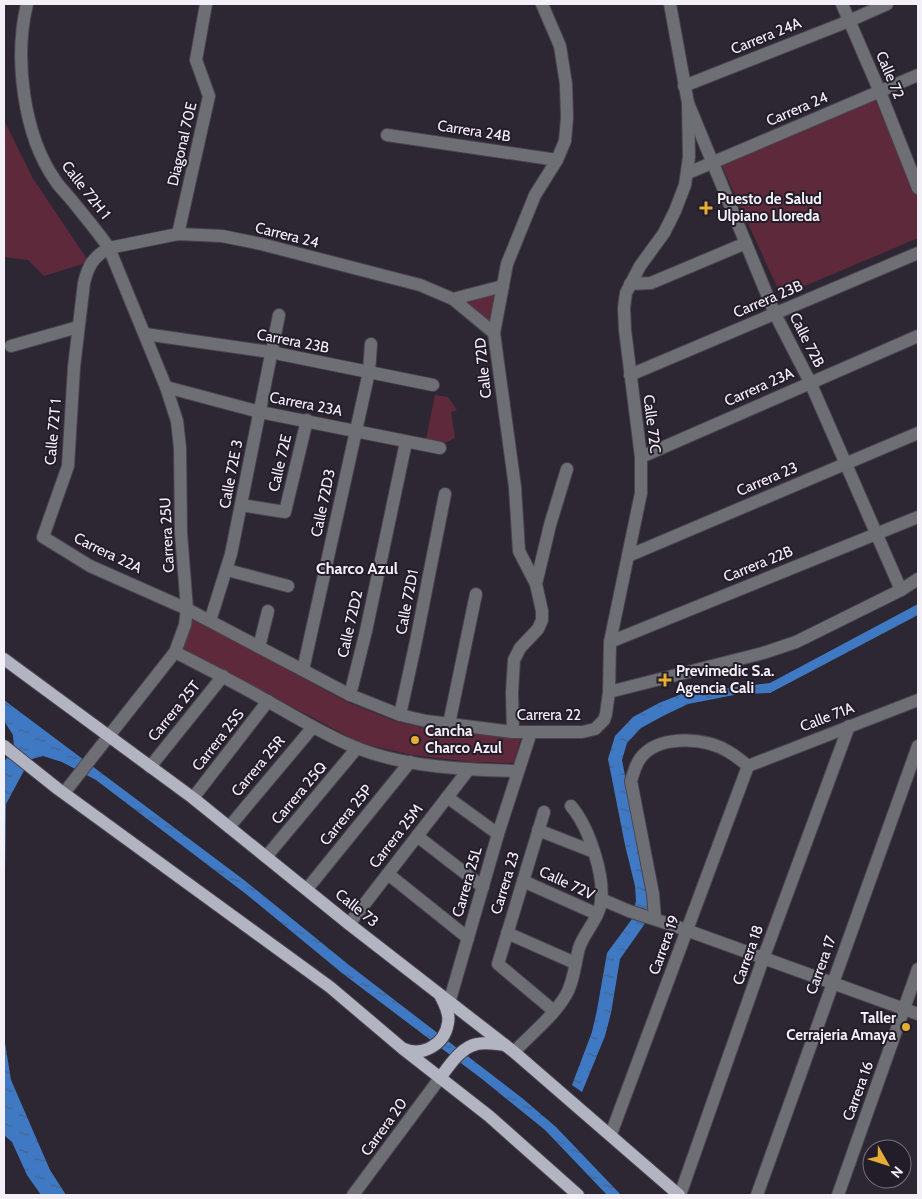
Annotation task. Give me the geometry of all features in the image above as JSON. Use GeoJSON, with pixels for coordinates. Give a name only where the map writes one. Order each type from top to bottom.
{"type":"FeatureCollection","features":[{"type":"Feature","properties":{"kind":"main road","name":"Calle 73"},"geometry":{"type":"LineString","coordinates":[[4,660],[105,740],[150,767],[192,798],[446,1003],[510,1048],[680,1195]]}},
{"type":"Feature","properties":{"kind":"main road"},"geometry":{"type":"LineString","coordinates":[[4,746],[64,793],[330,987],[402,1048],[489,1116],[578,1195]]}},
{"type":"Feature","properties":{"kind":"main road"},"geometry":{"type":"LineString","coordinates":[[402,1048],[412,1052],[429,1050],[445,1033],[449,1022],[446,1003]]}},
{"type":"Feature","properties":{"kind":"main road"},"geometry":{"type":"LineString","coordinates":[[440,1078],[451,1064],[470,1047],[488,1043],[510,1048]]}},
{"type":"Feature","properties":{"kind":"street","name":"Calle 72H 1"},"geometry":{"type":"LineString","coordinates":[[28,4],[22,24],[23,82],[28,116],[36,144],[54,180],[95,228],[109,248]]}},
{"type":"Feature","properties":{"kind":"street","name":"Diagonal 70E"},"geometry":{"type":"LineString","coordinates":[[178,234],[210,96],[196,60],[206,4]]}},
{"type":"Feature","properties":{"kind":"street","name":"Calle 72D"},"geometry":{"type":"LineString","coordinates":[[513,732],[512,692],[514,660],[520,648],[538,629],[542,620],[542,610],[536,584],[519,551],[515,486],[494,333],[506,264],[535,195],[557,160],[565,141],[567,118],[566,84],[560,46],[542,4]]}},
{"type":"Feature","properties":{"kind":"street","name":"Calle 72"},"geometry":{"type":"LineString","coordinates":[[842,4],[914,165],[918,188]]}},
{"type":"Feature","properties":{"kind":"street","name":"Carrera 24A"},"geometry":{"type":"LineString","coordinates":[[684,86],[849,21],[887,4]]}},
{"type":"Feature","properties":{"kind":"street","name":"Calle 72B"},"geometry":{"type":"LineString","coordinates":[[674,5],[684,86],[688,103],[775,314],[810,382],[901,590]]}},
{"type":"Feature","properties":{"kind":"street","name":"Carrera 24"},"geometry":{"type":"LineString","coordinates":[[688,173],[918,75]]}},
{"type":"Feature","properties":{"kind":"street","name":"Calle 72B"},"geometry":{"type":"LineString","coordinates":[[688,103],[688,173]]}},
{"type":"Feature","properties":{"kind":"street","name":"Carrera 24B"},"geometry":{"type":"LineString","coordinates":[[386,135],[557,160]]}},
{"type":"Feature","properties":{"kind":"street","name":"Calle 72C"},"geometry":{"type":"LineString","coordinates":[[609,692],[610,642],[641,492],[641,458],[630,376],[624,308],[626,293],[640,266],[664,233],[675,211],[688,173]]}},
{"type":"Feature","properties":{"kind":"street","name":"Carrera 24"},"geometry":{"type":"LineString","coordinates":[[109,248],[178,234],[222,236],[261,244],[420,285],[453,299],[494,333]]}},
{"type":"Feature","properties":{"kind":"street"},"geometry":{"type":"LineString","coordinates":[[630,284],[651,283],[746,243]]}},
{"type":"Feature","properties":{"kind":"street","name":"Calle 72T 1"},"geometry":{"type":"LineString","coordinates":[[42,537],[68,466],[78,327],[87,270],[99,254],[109,248]]}},
{"type":"Feature","properties":{"kind":"street","name":"Carrera 25U"},"geometry":{"type":"LineString","coordinates":[[64,793],[175,652],[185,625],[187,609],[181,533],[180,448],[176,422],[166,388],[109,248]]}},
{"type":"Feature","properties":{"kind":"street","name":"Carrera 23B"},"geometry":{"type":"LineString","coordinates":[[630,376],[918,253]]}},
{"type":"Feature","properties":{"kind":"street"},"geometry":{"type":"LineString","coordinates":[[453,299],[503,286]]}},
{"type":"Feature","properties":{"kind":"street","name":"Calle 72E 3"},"geometry":{"type":"LineString","coordinates":[[210,621],[227,570],[278,315]]}},
{"type":"Feature","properties":{"kind":"street"},"geometry":{"type":"LineString","coordinates":[[11,346],[78,327]]}},
{"type":"Feature","properties":{"kind":"street","name":"Carrera 23B"},"geometry":{"type":"LineString","coordinates":[[145,334],[270,352],[433,385]]}},
{"type":"Feature","properties":{"kind":"street","name":"Carrera 23A"},"geometry":{"type":"LineString","coordinates":[[641,458],[918,336]]}},
{"type":"Feature","properties":{"kind":"street","name":"Calle 72D3"},"geometry":{"type":"LineString","coordinates":[[303,670],[369,372],[371,344]]}},
{"type":"Feature","properties":{"kind":"street","name":"Carrera 23A"},"geometry":{"type":"LineString","coordinates":[[166,388],[260,412],[355,429],[406,442],[440,448]]}},
{"type":"Feature","properties":{"kind":"street","name":"Calle 72E"},"geometry":{"type":"LineString","coordinates":[[241,505],[285,512],[306,420]]}},
{"type":"Feature","properties":{"kind":"street","name":"Carrera 23"},"geometry":{"type":"LineString","coordinates":[[628,556],[918,433]]}},
{"type":"Feature","properties":{"kind":"street","name":"Calle 72D2"},"geometry":{"type":"LineString","coordinates":[[350,695],[366,631],[406,442]]}},
{"type":"Feature","properties":{"kind":"street"},"geometry":{"type":"LineString","coordinates":[[536,584],[550,525],[567,470]]}},
{"type":"Feature","properties":{"kind":"street","name":"Calle 72D1"},"geometry":{"type":"LineString","coordinates":[[400,715],[445,494]]}},
{"type":"Feature","properties":{"kind":"street","name":"Carrera 22B"},"geometry":{"type":"LineString","coordinates":[[610,642],[918,517]]}},
{"type":"Feature","properties":{"kind":"street","name":"Carrera 22A"},"geometry":{"type":"LineString","coordinates":[[42,537],[90,566],[187,609]]}},
{"type":"Feature","properties":{"kind":"street"},"geometry":{"type":"LineString","coordinates":[[227,570],[288,586]]}},
{"type":"Feature","properties":{"kind":"street"},"geometry":{"type":"LineString","coordinates":[[609,692],[763,653],[796,642],[901,590],[918,579]]}},
{"type":"Feature","properties":{"kind":"street"},"geometry":{"type":"LineString","coordinates":[[449,724],[476,594]]}},
{"type":"Feature","properties":{"kind":"street","name":"Carrera 22"},"geometry":{"type":"LineString","coordinates":[[187,609],[350,695],[400,715],[449,724],[513,732],[582,732],[595,729],[604,720],[609,692]]}},
{"type":"Feature","properties":{"kind":"street"},"geometry":{"type":"LineString","coordinates":[[259,647],[268,611]]}},
{"type":"Feature","properties":{"kind":"street"},"geometry":{"type":"LineString","coordinates":[[175,652],[357,748],[410,762],[469,769],[518,771]]}},
{"type":"Feature","properties":{"kind":"street","name":"Carrera 25T"},"geometry":{"type":"LineString","coordinates":[[150,767],[223,676]]}},
{"type":"Feature","properties":{"kind":"street","name":"Calle 71A"},"geometry":{"type":"LineString","coordinates":[[748,766],[918,700]]}},
{"type":"Feature","properties":{"kind":"street","name":"Carrera 25S"},"geometry":{"type":"LineString","coordinates":[[192,798],[268,701]]}},
{"type":"Feature","properties":{"kind":"street","name":"Carrera 25R"},"geometry":{"type":"LineString","coordinates":[[229,827],[313,726]]}},
{"type":"Feature","properties":{"kind":"street","name":"Carrera 18"},"geometry":{"type":"LineString","coordinates":[[680,1195],[848,726]]}},
{"type":"Feature","properties":{"kind":"street","name":"Carrera 25L"},"geometry":{"type":"LineString","coordinates":[[446,1003],[468,938],[498,834],[531,732]]}},
{"type":"Feature","properties":{"kind":"street"},"geometry":{"type":"LineString","coordinates":[[653,918],[653,894],[632,781],[636,765],[644,754],[656,746],[673,741],[699,740],[728,751],[748,766]]}},
{"type":"Feature","properties":{"kind":"street","name":"Carrera 17"},"geometry":{"type":"LineString","coordinates":[[757,1195],[918,746]]}},
{"type":"Feature","properties":{"kind":"street","name":"Carrera 25Q"},"geometry":{"type":"LineString","coordinates":[[266,857],[357,748]]}},
{"type":"Feature","properties":{"kind":"street","name":"Carrera 25P"},"geometry":{"type":"LineString","coordinates":[[307,889],[410,762]]}},
{"type":"Feature","properties":{"kind":"street","name":"Carrera 19"},"geometry":{"type":"LineString","coordinates":[[611,1134],[748,766]]}},
{"type":"Feature","properties":{"kind":"street","name":"Carrera 25M"},"geometry":{"type":"LineString","coordinates":[[349,924],[469,769]]}},
{"type":"Feature","properties":{"kind":"street"},"geometry":{"type":"LineString","coordinates":[[447,797],[498,834]]}},
{"type":"Feature","properties":{"kind":"street"},"geometry":{"type":"LineString","coordinates":[[510,1048],[554,1011],[568,993],[580,945],[600,907],[600,884],[594,852],[586,827],[571,806]]}},
{"type":"Feature","properties":{"kind":"street","name":"Carrera 23"},"geometry":{"type":"LineString","coordinates":[[544,812],[498,964],[554,1011]]}},
{"type":"Feature","properties":{"kind":"street"},"geometry":{"type":"LineString","coordinates":[[538,830],[594,852]]}},
{"type":"Feature","properties":{"kind":"street"},"geometry":{"type":"LineString","coordinates":[[417,836],[483,887]]}},
{"type":"Feature","properties":{"kind":"street"},"geometry":{"type":"LineString","coordinates":[[388,874],[468,938]]}},
{"type":"Feature","properties":{"kind":"street","name":"Calle 72V"},"geometry":{"type":"LineString","coordinates":[[523,881],[597,914]]}},
{"type":"Feature","properties":{"kind":"street"},"geometry":{"type":"LineString","coordinates":[[601,899],[629,911],[918,1014]]}},
{"type":"Feature","properties":{"kind":"street"},"geometry":{"type":"LineString","coordinates":[[507,933],[575,963]]}},
{"type":"Feature","properties":{"kind":"street","name":"Carrera 16"},"geometry":{"type":"LineString","coordinates":[[838,1195],[918,969]]}},
{"type":"Feature","properties":{"kind":"street","name":"Carrera 20"},"geometry":{"type":"LineString","coordinates":[[353,1195],[440,1078]]}},
{"type":"Feature","properties":{"kind":"shaded area"},"geometry":{"type":"Polygon","coordinates":[[[874,97],[918,198],[918,238],[781,296],[720,162],[874,97]]]}},
{"type":"Feature","properties":{"kind":"shaded area"},"geometry":{"type":"Polygon","coordinates":[[[4,120],[32,177],[89,262],[44,276],[28,260],[4,257],[4,120]]]}},
{"type":"Feature","properties":{"kind":"shaded area"},"geometry":{"type":"Polygon","coordinates":[[[496,293],[491,324],[464,300],[496,293]]]}},
{"type":"Feature","properties":{"kind":"shaded area"},"geometry":{"type":"Polygon","coordinates":[[[435,395],[448,397],[457,410],[451,412],[455,438],[445,443],[426,439],[435,395]]]}},
{"type":"Feature","properties":{"kind":"shaded area"},"geometry":{"type":"Polygon","coordinates":[[[192,618],[347,702],[397,722],[448,732],[521,737],[514,763],[471,762],[412,755],[360,743],[182,648],[192,618]]]}},
{"type":"Feature","properties":{"kind":"water"},"geometry":{"type":"Polygon","coordinates":[[[918,604],[918,615],[770,693],[739,694],[688,704],[641,728],[627,743],[622,760],[650,902],[644,925],[620,959],[605,1036],[582,1092],[572,1085],[592,1032],[607,953],[632,919],[636,901],[635,886],[608,759],[615,736],[633,717],[659,703],[684,693],[770,683],[918,604]]]}},
{"type":"Feature","properties":{"kind":"water"},"geometry":{"type":"Polygon","coordinates":[[[4,700],[244,880],[349,965],[522,1098],[556,1127],[621,1195],[607,1195],[545,1130],[482,1079],[342,973],[246,894],[96,780],[62,762],[43,756],[32,759],[27,765],[6,804],[4,940],[4,762],[14,748],[13,735],[4,721],[4,700]]]}},
{"type":"Feature","properties":{"kind":"water"},"geometry":{"type":"Polygon","coordinates":[[[4,1037],[11,1080],[50,1170],[66,1195],[41,1195],[27,1175],[12,1142],[4,1135],[4,1037]]]}},
{"type":"Feature","properties":{"kind":"place","name":"Puesto de Salud Ulpiano Lloreda"},"geometry":{"type":"Point","coordinates":[706,208]}},
{"type":"Feature","properties":{"kind":"place","name":"Previmedic S.a. Agencia Cali"},"geometry":{"type":"Point","coordinates":[665,680]}},
{"type":"Feature","properties":{"kind":"place","name":"Cancha Charco Azul"},"geometry":{"type":"Point","coordinates":[415,740]}},
{"type":"Feature","properties":{"kind":"place","name":"Taller Cerrajeria Amaya"},"geometry":{"type":"Point","coordinates":[906,1027]}},
{"type":"Feature","properties":{"kind":"district","name":"Charco Azul"},"geometry":{"type":"Point","coordinates":[357,568]}}]}
